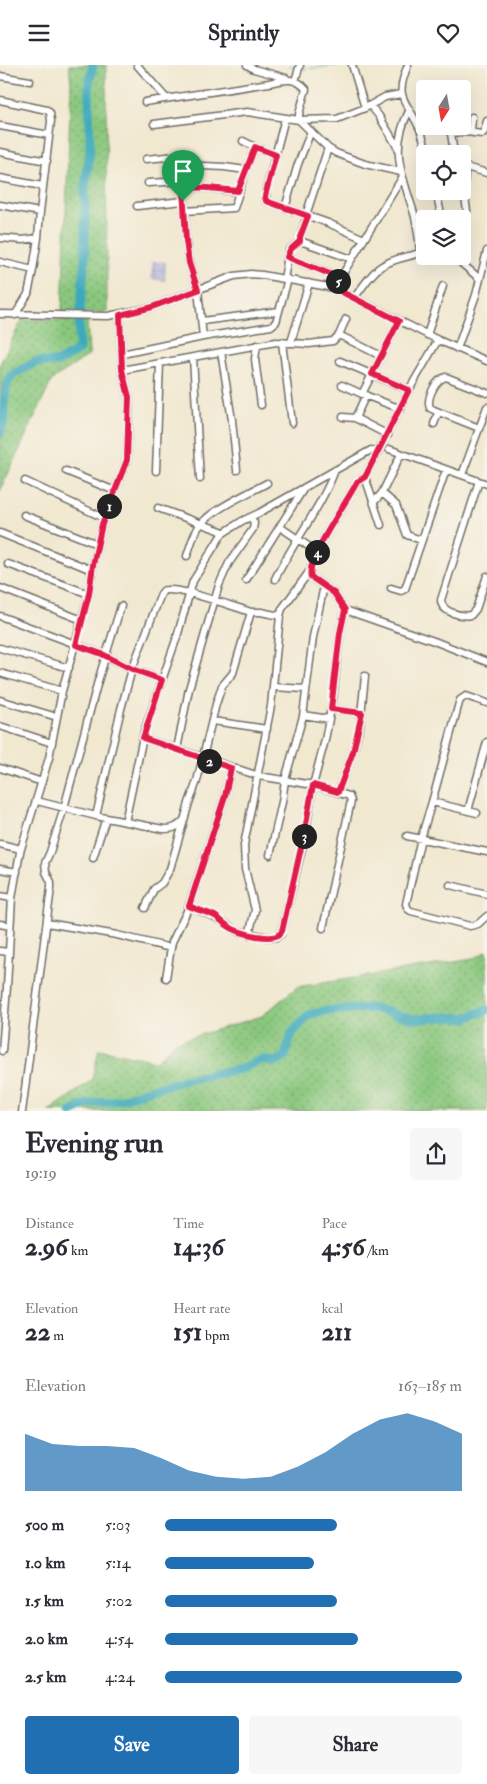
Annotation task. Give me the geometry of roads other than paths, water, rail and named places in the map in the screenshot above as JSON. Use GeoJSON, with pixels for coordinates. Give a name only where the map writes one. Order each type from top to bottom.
{"type":"FeatureCollection","features":[{"type":"Feature","properties":{"kind":"street"},"geometry":{"type":"LineString","coordinates":[[137,65],[166,98]]}},
{"type":"Feature","properties":{"kind":"street"},"geometry":{"type":"LineString","coordinates":[[247,65],[254,69],[295,81],[305,87],[306,90],[299,120],[328,148],[346,158],[402,175]]}},
{"type":"Feature","properties":{"kind":"street"},"geometry":{"type":"LineString","coordinates":[[408,65],[401,83],[401,95],[419,127],[424,145]]}},
{"type":"Feature","properties":{"kind":"street"},"geometry":{"type":"LineString","coordinates":[[352,66],[368,107],[379,116],[398,149]]}},
{"type":"Feature","properties":{"kind":"street"},"geometry":{"type":"LineString","coordinates":[[295,81],[299,67]]}},
{"type":"Feature","properties":{"kind":"street"},"geometry":{"type":"LineString","coordinates":[[0,76],[30,81]]}},
{"type":"Feature","properties":{"kind":"street"},"geometry":{"type":"LineString","coordinates":[[145,102],[287,79]]}},
{"type":"Feature","properties":{"kind":"street"},"geometry":{"type":"LineString","coordinates":[[154,124],[247,112],[299,120],[337,119],[368,107],[385,97],[401,95]]}},
{"type":"Feature","properties":{"kind":"street"},"geometry":{"type":"LineString","coordinates":[[0,100],[47,110],[51,116],[33,270],[28,294],[15,315]]}},
{"type":"Feature","properties":{"kind":"street"},"geometry":{"type":"LineString","coordinates":[[409,111],[398,140],[398,149],[402,175],[416,225]]}},
{"type":"Feature","properties":{"kind":"street"},"geometry":{"type":"LineString","coordinates":[[472,117],[471,132],[482,134],[487,121]]}},
{"type":"Feature","properties":{"kind":"street"},"geometry":{"type":"LineString","coordinates":[[285,118],[265,200],[268,203],[307,215],[364,239]]}},
{"type":"Feature","properties":{"kind":"street"},"geometry":{"type":"LineString","coordinates":[[0,126],[49,135]]}},
{"type":"Feature","properties":{"kind":"street"},"geometry":{"type":"LineString","coordinates":[[285,208],[298,164],[311,131]]}},
{"type":"Feature","properties":{"kind":"street"},"geometry":{"type":"LineString","coordinates":[[243,141],[276,155]]}},
{"type":"Feature","properties":{"kind":"street"},"geometry":{"type":"LineString","coordinates":[[184,211],[234,208],[238,191],[255,147]]}},
{"type":"Feature","properties":{"kind":"street"},"geometry":{"type":"LineString","coordinates":[[122,354],[203,337],[270,326],[276,322],[286,279],[287,257],[290,250],[300,241],[328,148]]}},
{"type":"Feature","properties":{"kind":"street"},"geometry":{"type":"LineString","coordinates":[[0,152],[47,161]]}},
{"type":"Feature","properties":{"kind":"street"},"geometry":{"type":"LineString","coordinates":[[146,159],[180,157],[182,159],[183,201],[189,263],[198,290],[203,337]]}},
{"type":"Feature","properties":{"kind":"street"},"geometry":{"type":"LineString","coordinates":[[182,165],[246,170]]}},
{"type":"Feature","properties":{"kind":"street"},"geometry":{"type":"LineString","coordinates":[[471,169],[487,173]]}},
{"type":"Feature","properties":{"kind":"street"},"geometry":{"type":"LineString","coordinates":[[334,288],[402,175]]}},
{"type":"Feature","properties":{"kind":"street"},"geometry":{"type":"LineString","coordinates":[[0,178],[42,187]]}},
{"type":"Feature","properties":{"kind":"street"},"geometry":{"type":"LineString","coordinates":[[148,183],[183,184],[238,191]]}},
{"type":"Feature","properties":{"kind":"street"},"geometry":{"type":"LineString","coordinates":[[138,206],[183,201]]}},
{"type":"Feature","properties":{"kind":"street"},"geometry":{"type":"LineString","coordinates":[[0,205],[40,211]]}},
{"type":"Feature","properties":{"kind":"street"},"geometry":{"type":"LineString","coordinates":[[0,238],[22,240],[38,238]]}},
{"type":"Feature","properties":{"kind":"street"},"geometry":{"type":"LineString","coordinates":[[300,241],[352,259]]}},
{"type":"Feature","properties":{"kind":"street"},"geometry":{"type":"LineString","coordinates":[[457,349],[480,279],[487,251]]}},
{"type":"Feature","properties":{"kind":"street"},"geometry":{"type":"LineString","coordinates":[[354,298],[378,268],[392,260],[416,254]]}},
{"type":"Feature","properties":{"kind":"street"},"geometry":{"type":"LineString","coordinates":[[287,257],[340,278]]}},
{"type":"Feature","properties":{"kind":"street"},"geometry":{"type":"LineString","coordinates":[[0,262],[33,270]]}},
{"type":"Feature","properties":{"kind":"street"},"geometry":{"type":"LineString","coordinates":[[464,265],[480,279]]}},
{"type":"Feature","properties":{"kind":"street"},"geometry":{"type":"LineString","coordinates":[[0,314],[120,315],[149,308],[241,274],[262,275],[334,288],[427,335],[487,361]]}},
{"type":"Feature","properties":{"kind":"street"},"geometry":{"type":"LineString","coordinates":[[291,342],[309,283]]}},
{"type":"Feature","properties":{"kind":"street"},"geometry":{"type":"LineString","coordinates":[[427,335],[443,286]]}},
{"type":"Feature","properties":{"kind":"street"},"geometry":{"type":"LineString","coordinates":[[202,321],[279,311]]}},
{"type":"Feature","properties":{"kind":"street"},"geometry":{"type":"LineString","coordinates":[[2,1051],[12,898],[21,849],[37,801],[52,743],[62,691],[89,594],[92,570],[104,518],[127,460],[129,397],[122,370],[120,315]]}},
{"type":"Feature","properties":{"kind":"street"},"geometry":{"type":"LineString","coordinates":[[122,370],[257,345],[282,342],[309,344],[333,341],[339,335],[346,319]]}},
{"type":"Feature","properties":{"kind":"street"},"geometry":{"type":"LineString","coordinates":[[355,418],[372,374],[399,321]]}},
{"type":"Feature","properties":{"kind":"street"},"geometry":{"type":"LineString","coordinates":[[339,335],[381,356]]}},
{"type":"Feature","properties":{"kind":"street"},"geometry":{"type":"LineString","coordinates":[[249,935],[255,910],[243,858],[267,729],[282,609],[309,572],[317,552],[357,482],[365,477],[388,435],[409,390],[438,340]]}},
{"type":"Feature","properties":{"kind":"street"},"geometry":{"type":"LineString","coordinates":[[282,342],[292,423]]}},
{"type":"Feature","properties":{"kind":"street"},"geometry":{"type":"LineString","coordinates":[[257,345],[255,359],[261,405]]}},
{"type":"Feature","properties":{"kind":"street"},"geometry":{"type":"LineString","coordinates":[[221,352],[232,420],[237,470]]}},
{"type":"Feature","properties":{"kind":"street"},"geometry":{"type":"LineString","coordinates":[[193,357],[200,479]]}},
{"type":"Feature","properties":{"kind":"street"},"geometry":{"type":"LineString","coordinates":[[340,361],[409,390]]}},
{"type":"Feature","properties":{"kind":"street"},"geometry":{"type":"LineString","coordinates":[[156,471],[160,363]]}},
{"type":"Feature","properties":{"kind":"street"},"geometry":{"type":"LineString","coordinates":[[479,428],[438,413],[430,408],[429,404],[437,382],[446,377],[487,393]]}},
{"type":"Feature","properties":{"kind":"street"},"geometry":{"type":"LineString","coordinates":[[342,385],[401,409]]}},
{"type":"Feature","properties":{"kind":"street"},"geometry":{"type":"LineString","coordinates":[[462,475],[487,407]]}},
{"type":"Feature","properties":{"kind":"street"},"geometry":{"type":"LineString","coordinates":[[434,424],[438,413]]}},
{"type":"Feature","properties":{"kind":"street"},"geometry":{"type":"LineString","coordinates":[[343,417],[355,418],[388,435]]}},
{"type":"Feature","properties":{"kind":"street"},"geometry":{"type":"LineString","coordinates":[[390,449],[446,471],[487,484]]}},
{"type":"Feature","properties":{"kind":"street"},"geometry":{"type":"LineString","coordinates":[[125,822],[143,738],[193,581],[224,532],[371,450],[379,452]]}},
{"type":"Feature","properties":{"kind":"street"},"geometry":{"type":"LineString","coordinates":[[374,502],[382,493],[401,454]]}},
{"type":"Feature","properties":{"kind":"street"},"geometry":{"type":"LineString","coordinates":[[275,579],[297,538],[330,485],[335,470]]}},
{"type":"Feature","properties":{"kind":"street"},"geometry":{"type":"LineString","coordinates":[[66,471],[115,491]]}},
{"type":"Feature","properties":{"kind":"street"},"geometry":{"type":"LineString","coordinates":[[391,588],[401,591],[405,589],[446,471]]}},
{"type":"Feature","properties":{"kind":"street"},"geometry":{"type":"LineString","coordinates":[[365,477],[381,525]]}},
{"type":"Feature","properties":{"kind":"street"},"geometry":{"type":"LineString","coordinates":[[25,481],[104,518]]}},
{"type":"Feature","properties":{"kind":"street"},"geometry":{"type":"LineString","coordinates":[[479,481],[441,600],[443,608],[467,616],[471,615],[476,609],[487,576]]}},
{"type":"Feature","properties":{"kind":"street"},"geometry":{"type":"LineString","coordinates":[[187,556],[195,533],[201,523],[216,512],[267,483]]}},
{"type":"Feature","properties":{"kind":"street"},"geometry":{"type":"LineString","coordinates":[[246,580],[305,487]]}},
{"type":"Feature","properties":{"kind":"street"},"geometry":{"type":"LineString","coordinates":[[382,493],[396,505],[407,535],[421,540]]}},
{"type":"Feature","properties":{"kind":"street"},"geometry":{"type":"LineString","coordinates":[[158,508],[224,532]]}},
{"type":"Feature","properties":{"kind":"street"},"geometry":{"type":"LineString","coordinates":[[24,515],[98,544]]}},
{"type":"Feature","properties":{"kind":"street"},"geometry":{"type":"LineString","coordinates":[[177,749],[189,689],[219,585],[229,563],[253,529],[254,523],[251,517]]}},
{"type":"Feature","properties":{"kind":"street"},"geometry":{"type":"LineString","coordinates":[[280,527],[317,552]]}},
{"type":"Feature","properties":{"kind":"street"},"geometry":{"type":"LineString","coordinates":[[0,533],[92,570]]}},
{"type":"Feature","properties":{"kind":"street"},"geometry":{"type":"LineString","coordinates":[[8,564],[89,594]]}},
{"type":"Feature","properties":{"kind":"street"},"geometry":{"type":"LineString","coordinates":[[309,572],[311,577],[334,593],[345,610],[487,662]]}},
{"type":"Feature","properties":{"kind":"street"},"geometry":{"type":"LineString","coordinates":[[270,855],[285,780],[303,715],[314,630],[324,586]]}},
{"type":"Feature","properties":{"kind":"street"},"geometry":{"type":"LineString","coordinates":[[0,588],[82,620]]}},
{"type":"Feature","properties":{"kind":"street"},"geometry":{"type":"LineString","coordinates":[[96,816],[132,669],[160,594],[164,590],[169,590],[190,594],[251,612],[280,616]]}},
{"type":"Feature","properties":{"kind":"street"},"geometry":{"type":"LineString","coordinates":[[22,1111],[51,888],[45,863],[64,808],[98,681],[121,606]]}},
{"type":"Feature","properties":{"kind":"street"},"geometry":{"type":"LineString","coordinates":[[189,906],[215,917],[237,931],[249,935],[277,937],[281,934],[303,845],[313,785],[325,740],[345,610]]}},
{"type":"Feature","properties":{"kind":"street"},"geometry":{"type":"LineString","coordinates":[[145,908],[154,889],[162,883],[170,869],[203,759],[216,705],[222,686],[233,673],[251,612]]}},
{"type":"Feature","properties":{"kind":"street"},"geometry":{"type":"LineString","coordinates":[[0,616],[106,656],[132,669],[162,680]]}},
{"type":"Feature","properties":{"kind":"street"},"geometry":{"type":"LineString","coordinates":[[0,648],[69,668]]}},
{"type":"Feature","properties":{"kind":"street"},"geometry":{"type":"LineString","coordinates":[[0,673],[62,691]]}},
{"type":"Feature","properties":{"kind":"street"},"geometry":{"type":"LineString","coordinates":[[338,792],[353,752],[362,713],[365,676]]}},
{"type":"Feature","properties":{"kind":"street"},"geometry":{"type":"LineString","coordinates":[[273,687],[306,689]]}},
{"type":"Feature","properties":{"kind":"street"},"geometry":{"type":"LineString","coordinates":[[487,703],[469,697],[463,697],[460,700],[421,838],[406,904],[408,909],[470,926],[478,924],[487,916]]}},
{"type":"Feature","properties":{"kind":"street"},"geometry":{"type":"LineString","coordinates":[[0,700],[57,717]]}},
{"type":"Feature","properties":{"kind":"street"},"geometry":{"type":"LineString","coordinates":[[331,709],[362,713]]}},
{"type":"Feature","properties":{"kind":"street"},"geometry":{"type":"LineString","coordinates":[[303,715],[329,719]]}},
{"type":"Feature","properties":{"kind":"street"},"geometry":{"type":"LineString","coordinates":[[213,721],[267,729]]}},
{"type":"Feature","properties":{"kind":"street"},"geometry":{"type":"LineString","coordinates":[[0,726],[52,743]]}},
{"type":"Feature","properties":{"kind":"street"},"geometry":{"type":"LineString","coordinates":[[143,738],[258,777],[313,785],[349,796],[351,801],[323,928]]}},
{"type":"Feature","properties":{"kind":"street"},"geometry":{"type":"LineString","coordinates":[[468,811],[487,742]]}},
{"type":"Feature","properties":{"kind":"street"},"geometry":{"type":"LineString","coordinates":[[0,768],[42,782]]}},
{"type":"Feature","properties":{"kind":"street"},"geometry":{"type":"LineString","coordinates":[[166,978],[172,941],[189,906],[225,796],[231,768]]}},
{"type":"Feature","properties":{"kind":"street"},"geometry":{"type":"LineString","coordinates":[[37,801],[96,816],[172,829],[184,820]]}},
{"type":"Feature","properties":{"kind":"street"},"geometry":{"type":"LineString","coordinates":[[432,802],[477,813]]}},
{"type":"Feature","properties":{"kind":"street"},"geometry":{"type":"LineString","coordinates":[[93,858],[106,818]]}},
{"type":"Feature","properties":{"kind":"street"},"geometry":{"type":"LineString","coordinates":[[407,836],[487,852]]}},
{"type":"Feature","properties":{"kind":"street"},"geometry":{"type":"LineString","coordinates":[[0,844],[21,849]]}},
{"type":"Feature","properties":{"kind":"street"},"geometry":{"type":"LineString","coordinates":[[0,869],[17,873]]}},
{"type":"Feature","properties":{"kind":"street"},"geometry":{"type":"LineString","coordinates":[[450,885],[487,894]]}},
{"type":"Feature","properties":{"kind":"street"},"geometry":{"type":"LineString","coordinates":[[0,896],[12,898]]}},
{"type":"Feature","properties":{"kind":"street"},"geometry":{"type":"LineString","coordinates":[[47,923],[117,935],[171,948]]}},
{"type":"Feature","properties":{"kind":"street"},"geometry":{"type":"LineString","coordinates":[[0,924],[10,926]]}},
{"type":"Feature","properties":{"kind":"street"},"geometry":{"type":"LineString","coordinates":[[0,951],[9,952]]}},
{"type":"Feature","properties":{"kind":"waterway"},"geometry":{"type":"LineString","coordinates":[[0,433],[5,418],[4,403],[7,384],[13,374],[37,362],[58,362],[79,350],[79,323],[85,259],[85,184],[90,151],[89,85],[93,65]]}},
{"type":"Feature","properties":{"kind":"waterway"},"geometry":{"type":"LineString","coordinates":[[289,65],[295,67]]}},
{"type":"Feature","properties":{"kind":"waterway"},"geometry":{"type":"LineString","coordinates":[[302,69],[346,65]]}},
{"type":"Feature","properties":{"kind":"waterway"},"geometry":{"type":"LineString","coordinates":[[73,1111],[87,1104],[120,1100],[192,1078],[241,1069],[263,1059],[271,1062],[279,1061],[285,1056],[292,1033],[309,1015],[324,1011],[373,1008],[414,1019],[465,1018],[487,1010]]}}]}
